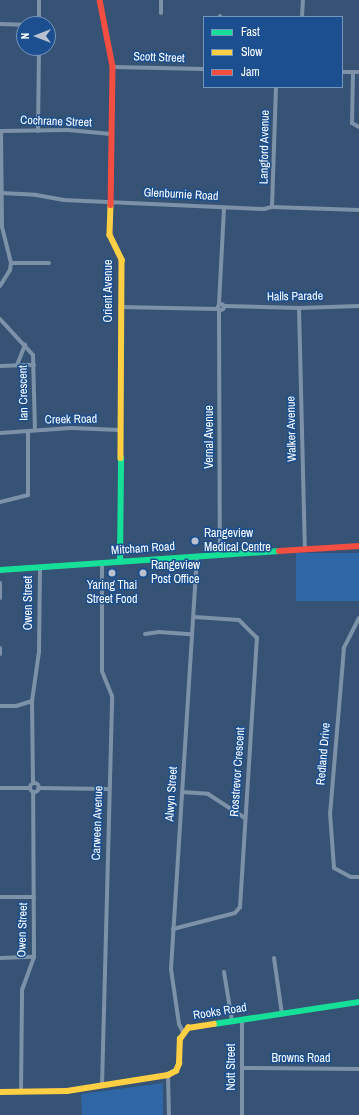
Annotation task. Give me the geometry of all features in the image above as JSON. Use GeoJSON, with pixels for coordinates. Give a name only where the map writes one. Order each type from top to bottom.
{"type":"FeatureCollection","features":[{"type":"Feature","properties":{"kind":"street"},"geometry":{"type":"LineString","coordinates":[[39,0],[39,16]]}},
{"type":"Feature","properties":{"kind":"street","name":"Orient Avenue"},"geometry":{"type":"LineString","coordinates":[[100,0],[113,66],[109,202],[110,235],[122,260],[119,430],[120,562]]}},
{"type":"Feature","properties":{"kind":"street"},"geometry":{"type":"LineString","coordinates":[[161,0],[161,13]]}},
{"type":"Feature","properties":{"kind":"street"},"geometry":{"type":"LineString","coordinates":[[302,16],[303,0]]}},
{"type":"Feature","properties":{"kind":"street"},"geometry":{"type":"LineString","coordinates":[[0,24],[16,24]]}},
{"type":"Feature","properties":{"kind":"street"},"geometry":{"type":"LineString","coordinates":[[38,56],[38,131]]}},
{"type":"Feature","properties":{"kind":"street","name":"Scott Street"},"geometry":{"type":"LineString","coordinates":[[113,66],[203,69]]}},
{"type":"Feature","properties":{"kind":"street"},"geometry":{"type":"LineString","coordinates":[[343,72],[359,72]]}},
{"type":"Feature","properties":{"kind":"street"},"geometry":{"type":"LineString","coordinates":[[353,72],[352,123],[359,127]]}},
{"type":"Feature","properties":{"kind":"street","name":"Langford Avenue"},"geometry":{"type":"LineString","coordinates":[[272,207],[276,88]]}},
{"type":"Feature","properties":{"kind":"street"},"geometry":{"type":"LineString","coordinates":[[0,131],[2,227],[10,263],[10,270],[0,286]]}},
{"type":"Feature","properties":{"kind":"street","name":"Cochrane Street"},"geometry":{"type":"LineString","coordinates":[[0,131],[111,134]]}},
{"type":"Feature","properties":{"kind":"street","name":"Glenburnie Road"},"geometry":{"type":"LineString","coordinates":[[1,193],[109,202],[224,208],[264,209],[272,207],[359,210]]}},
{"type":"Feature","properties":{"kind":"street","name":"Vernal Avenue"},"geometry":{"type":"LineString","coordinates":[[220,555],[220,319],[224,208]]}},
{"type":"Feature","properties":{"kind":"street"},"geometry":{"type":"LineString","coordinates":[[10,263],[49,263]]}},
{"type":"Feature","properties":{"kind":"street","name":"Halls Parade"},"geometry":{"type":"LineString","coordinates":[[120,307],[299,308],[359,306]]}},
{"type":"Feature","properties":{"kind":"street","name":"Walker Avenue"},"geometry":{"type":"LineString","coordinates":[[299,308],[305,550]]}},
{"type":"Feature","properties":{"kind":"street","name":"Ian Crescent"},"geometry":{"type":"LineString","coordinates":[[0,319],[33,355],[35,430]]}},
{"type":"Feature","properties":{"kind":"street"},"geometry":{"type":"LineString","coordinates":[[17,365],[24,345]]}},
{"type":"Feature","properties":{"kind":"street"},"geometry":{"type":"LineString","coordinates":[[0,366],[34,365]]}},
{"type":"Feature","properties":{"kind":"street","name":"Creek Road"},"geometry":{"type":"LineString","coordinates":[[0,433],[35,430],[119,430]]}},
{"type":"Feature","properties":{"kind":"street"},"geometry":{"type":"LineString","coordinates":[[0,502],[28,495],[28,431]]}},
{"type":"Feature","properties":{"kind":"street","name":"Mitcham Road"},"geometry":{"type":"LineString","coordinates":[[0,570],[359,546]]}},
{"type":"Feature","properties":{"kind":"street","name":"Alwyn Street"},"geometry":{"type":"LineString","coordinates":[[183,1032],[179,1024],[171,969],[197,556]]}},
{"type":"Feature","properties":{"kind":"street","name":"Carween Avenue"},"geometry":{"type":"LineString","coordinates":[[102,563],[102,671],[112,696],[102,1086]]}},
{"type":"Feature","properties":{"kind":"street","name":"Owen Street"},"geometry":{"type":"LineString","coordinates":[[33,783],[32,701],[39,652],[40,568]]}},
{"type":"Feature","properties":{"kind":"street"},"geometry":{"type":"LineString","coordinates":[[0,583],[0,598]]}},
{"type":"Feature","properties":{"kind":"street","name":"Rosstrevor Crescent"},"geometry":{"type":"LineString","coordinates":[[173,929],[235,912],[240,907],[256,638],[239,620],[194,616]]}},
{"type":"Feature","properties":{"kind":"street","name":"Redland Drive"},"geometry":{"type":"LineString","coordinates":[[359,618],[344,648],[330,813],[334,868],[351,877],[359,877]]}},
{"type":"Feature","properties":{"kind":"street"},"geometry":{"type":"LineString","coordinates":[[145,634],[159,632],[191,634]]}},
{"type":"Feature","properties":{"kind":"street"},"geometry":{"type":"LineString","coordinates":[[0,648],[0,654]]}},
{"type":"Feature","properties":{"kind":"street"},"geometry":{"type":"LineString","coordinates":[[0,706],[16,706],[32,701]]}},
{"type":"Feature","properties":{"kind":"street"},"geometry":{"type":"LineString","coordinates":[[29,788],[33,783],[38,788]]}},
{"type":"Feature","properties":{"kind":"street"},"geometry":{"type":"LineString","coordinates":[[0,788],[29,788],[33,792],[38,788],[109,789]]}},
{"type":"Feature","properties":{"kind":"street","name":"Owen Street"},"geometry":{"type":"LineString","coordinates":[[21,1091],[22,990],[34,957],[33,792]]}},
{"type":"Feature","properties":{"kind":"street"},"geometry":{"type":"LineString","coordinates":[[182,792],[208,794],[245,818]]}},
{"type":"Feature","properties":{"kind":"street"},"geometry":{"type":"LineString","coordinates":[[0,897],[34,897]]}},
{"type":"Feature","properties":{"kind":"street"},"geometry":{"type":"LineString","coordinates":[[0,958],[34,957]]}},
{"type":"Feature","properties":{"kind":"street"},"geometry":{"type":"LineString","coordinates":[[274,958],[282,1014]]}},
{"type":"Feature","properties":{"kind":"street"},"geometry":{"type":"LineString","coordinates":[[224,972],[232,1021]]}},
{"type":"Feature","properties":{"kind":"street","name":"Rooks Road"},"geometry":{"type":"LineString","coordinates":[[168,1075],[176,1071],[179,1064],[180,1039],[183,1032],[188,1028],[359,1002]]}},
{"type":"Feature","properties":{"kind":"street","name":"Nott Street"},"geometry":{"type":"LineString","coordinates":[[242,1020],[242,1115]]}},
{"type":"Feature","properties":{"kind":"street","name":"Browns Road"},"geometry":{"type":"LineString","coordinates":[[243,1068],[359,1069]]}},
{"type":"Feature","properties":{"kind":"street"},"geometry":{"type":"LineString","coordinates":[[0,1092],[67,1091],[168,1075],[169,1115]]}},
{"type":"Feature","properties":{"kind":"shaded area"},"geometry":{"type":"Polygon","coordinates":[[[296,553],[359,553],[359,601],[296,601],[296,553]]]}},
{"type":"Feature","properties":{"kind":"shaded area"},"geometry":{"type":"Polygon","coordinates":[[[163,1083],[163,1115],[82,1115],[81,1094],[163,1083]]]}},
{"type":"Feature","properties":{"kind":"traffic: fast"},"geometry":{"type":"LineString","coordinates":[[120,562],[121,458]]}},
{"type":"Feature","properties":{"kind":"traffic: fast"},"geometry":{"type":"LineString","coordinates":[[0,570],[279,551]]}},
{"type":"Feature","properties":{"kind":"traffic: fast"},"geometry":{"type":"LineString","coordinates":[[214,1024],[359,1002]]}},
{"type":"Feature","properties":{"kind":"traffic: slow"},"geometry":{"type":"LineString","coordinates":[[111,205],[110,235],[122,260],[121,458]]}},
{"type":"Feature","properties":{"kind":"traffic: slow"},"geometry":{"type":"LineString","coordinates":[[0,1092],[67,1091],[168,1075],[176,1071],[179,1064],[180,1039],[188,1028],[214,1024]]}},
{"type":"Feature","properties":{"kind":"traffic: jam"},"geometry":{"type":"LineString","coordinates":[[100,0],[113,67],[111,205]]}},
{"type":"Feature","properties":{"kind":"traffic: jam"},"geometry":{"type":"LineString","coordinates":[[279,551],[359,546]]}},
{"type":"Feature","properties":{"kind":"place","name":"Rangeview Medical Centre"},"geometry":{"type":"Point","coordinates":[195,541]}},
{"type":"Feature","properties":{"kind":"place","name":"Yaring Thai Street Food"},"geometry":{"type":"Point","coordinates":[112,573]}},
{"type":"Feature","properties":{"kind":"place","name":"Rangeview Post Office"},"geometry":{"type":"Point","coordinates":[143,573]}}]}
